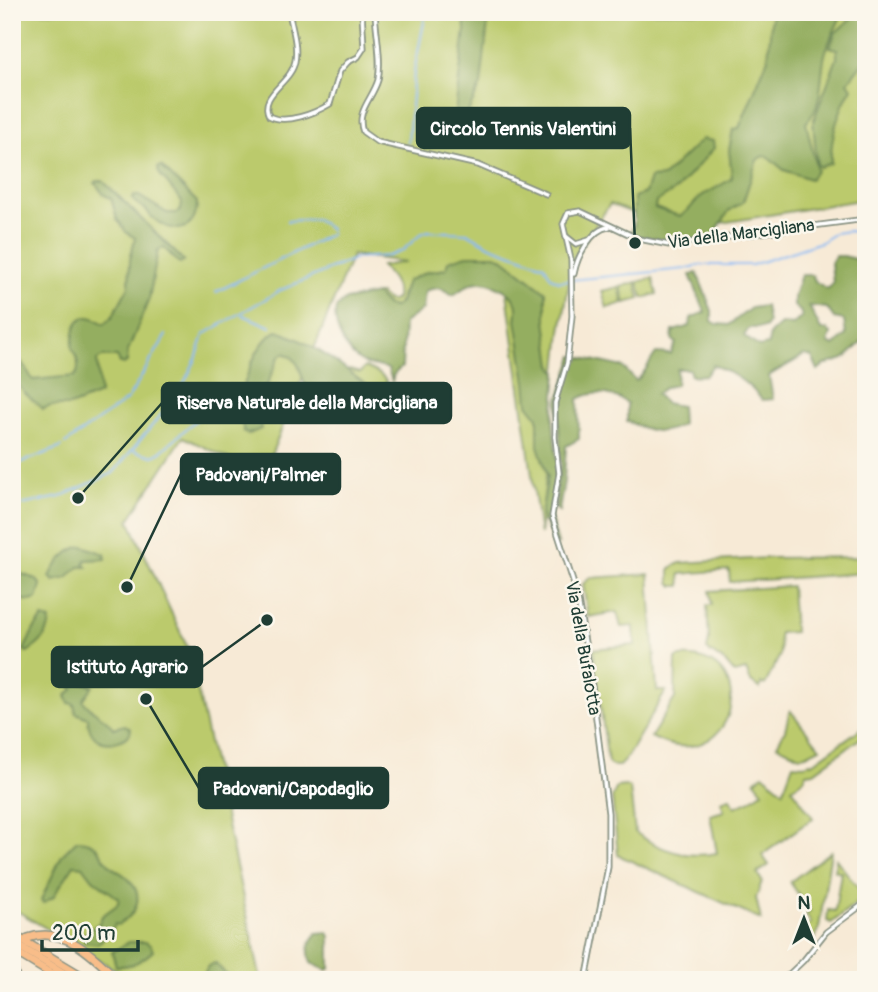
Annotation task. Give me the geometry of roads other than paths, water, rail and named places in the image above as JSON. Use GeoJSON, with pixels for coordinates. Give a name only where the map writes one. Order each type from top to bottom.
{"type":"FeatureCollection","features":[{"type":"Feature","properties":{"kind":"highway"},"geometry":{"type":"LineString","coordinates":[[12,934],[89,980]]}},
{"type":"Feature","properties":{"kind":"highway"},"geometry":{"type":"LineString","coordinates":[[28,938],[45,935],[68,940],[87,952],[117,979]]}},
{"type":"Feature","properties":{"kind":"highway"},"geometry":{"type":"LineString","coordinates":[[12,942],[75,980]]}},
{"type":"Feature","properties":{"kind":"highway"},"geometry":{"type":"LineString","coordinates":[[12,953],[54,980]]}},
{"type":"Feature","properties":{"kind":"highway"},"geometry":{"type":"LineString","coordinates":[[12,953],[61,980]]}},
{"type":"Feature","properties":{"kind":"highway"},"geometry":{"type":"LineString","coordinates":[[12,960],[16,980]]}},
{"type":"Feature","properties":{"kind":"street"},"geometry":{"type":"LineString","coordinates":[[289,12],[295,61],[289,78],[269,97],[266,104],[269,116],[277,120],[310,113],[330,104],[340,71],[348,62],[358,57],[364,48],[362,12]]}},
{"type":"Feature","properties":{"kind":"street"},"geometry":{"type":"LineString","coordinates":[[374,12],[379,71],[375,89],[361,115],[363,132],[377,142],[478,165],[546,194]]}},
{"type":"Feature","properties":{"kind":"street","name":"Via della Marcigliana"},"geometry":{"type":"LineString","coordinates":[[565,234],[564,217],[570,212],[580,211],[646,241],[673,245],[866,219]]}},
{"type":"Feature","properties":{"kind":"street"},"geometry":{"type":"LineString","coordinates":[[590,216],[597,226],[593,237]]}},
{"type":"Feature","properties":{"kind":"street"},"geometry":{"type":"LineString","coordinates":[[565,234],[576,244],[593,237],[603,228],[614,228]]}},
{"type":"Feature","properties":{"kind":"street","name":"Via della Bufalotta"},"geometry":{"type":"LineString","coordinates":[[565,234],[573,279]]}},
{"type":"Feature","properties":{"kind":"street","name":"Via della Bufalotta"},"geometry":{"type":"LineString","coordinates":[[586,980],[608,867],[608,813],[577,594],[552,518],[559,473],[555,403],[568,358],[573,279],[578,260],[593,237]]}},
{"type":"Feature","properties":{"kind":"street"},"geometry":{"type":"LineString","coordinates":[[783,980],[827,932],[866,902]]}},
{"type":"Feature","properties":{"kind":"waterway"},"geometry":{"type":"LineString","coordinates":[[408,142],[414,72],[426,12]]}},
{"type":"Feature","properties":{"kind":"waterway"},"geometry":{"type":"LineString","coordinates":[[216,292],[331,234],[330,229],[316,219],[287,221]]}},
{"type":"Feature","properties":{"kind":"waterway"},"geometry":{"type":"LineString","coordinates":[[12,507],[60,497],[113,473],[179,393],[196,359],[204,335],[210,331],[281,290],[356,258],[388,256],[402,251],[428,231],[467,233],[491,246],[544,265],[551,277],[559,281],[685,269],[701,265],[752,265],[821,242],[835,233],[866,233]]}},
{"type":"Feature","properties":{"kind":"waterway"},"geometry":{"type":"LineString","coordinates":[[243,315],[271,327]]}},
{"type":"Feature","properties":{"kind":"waterway"},"geometry":{"type":"LineString","coordinates":[[65,444],[128,399],[166,335]]}},
{"type":"Feature","properties":{"kind":"waterway"},"geometry":{"type":"LineString","coordinates":[[132,450],[153,456],[158,454],[197,419]]}},
{"type":"Feature","properties":{"kind":"waterway"},"geometry":{"type":"LineString","coordinates":[[12,466],[62,447]]}},
{"type":"Feature","properties":{"kind":"place","name":"Circolo Tennis Valentini"},"geometry":{"type":"Point","coordinates":[635,243]}},
{"type":"Feature","properties":{"kind":"place","name":"Riserva Naturale della Marcigliana"},"geometry":{"type":"Point","coordinates":[78,498]}},
{"type":"Feature","properties":{"kind":"place","name":"Padovani/Palmer"},"geometry":{"type":"Point","coordinates":[127,587]}},
{"type":"Feature","properties":{"kind":"place","name":"Istituto Agrario"},"geometry":{"type":"Point","coordinates":[267,620]}},
{"type":"Feature","properties":{"kind":"place","name":"Padovani/Capodaglio"},"geometry":{"type":"Point","coordinates":[146,699]}}]}
